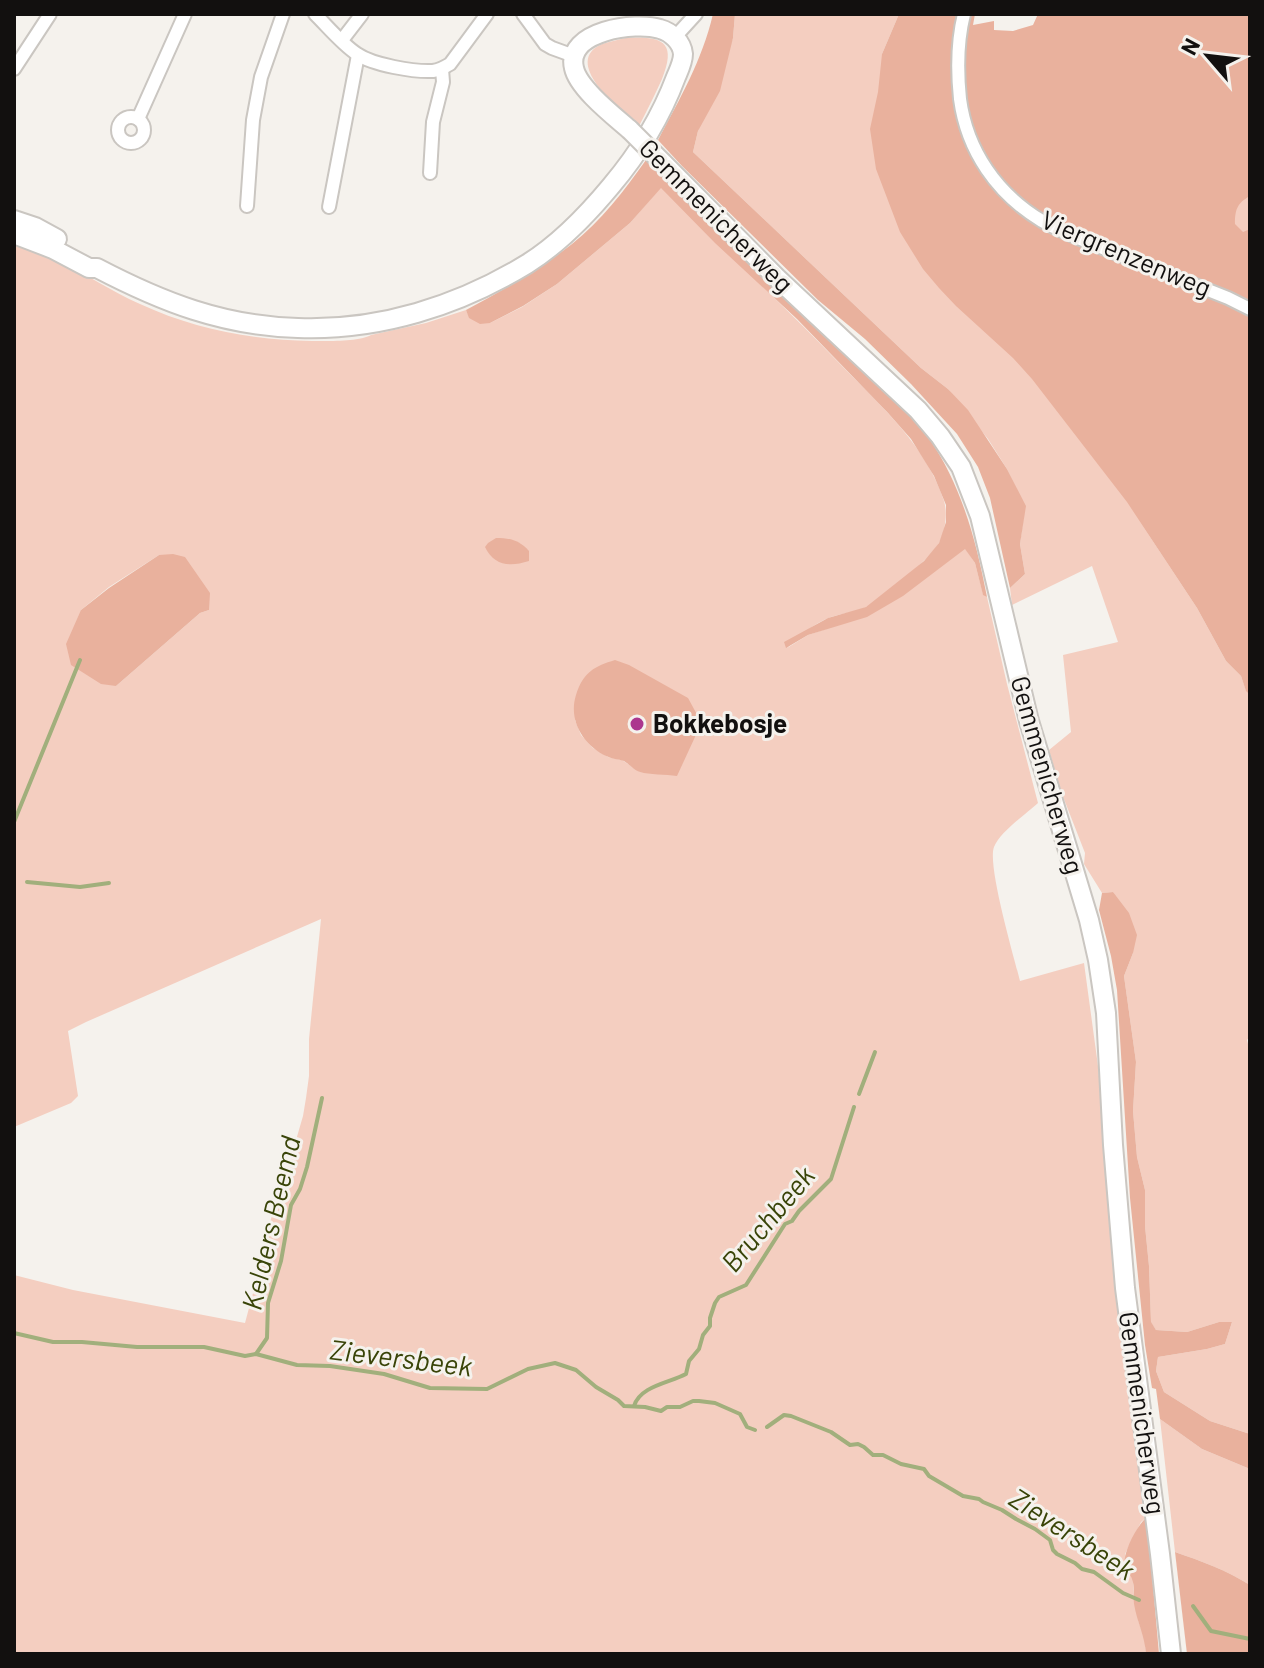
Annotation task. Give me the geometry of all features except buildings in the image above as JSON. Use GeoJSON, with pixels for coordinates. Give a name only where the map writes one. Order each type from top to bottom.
{"type":"FeatureCollection","features":[{"type":"Feature","properties":{"kind":"main road"},"geometry":{"type":"LineString","coordinates":[[14,234],[53,249],[89,268],[97,268],[136,289],[188,309],[234,321],[279,327],[323,328],[363,324],[420,312],[468,296],[525,265],[581,219],[612,185],[648,134],[673,85],[683,53],[675,37],[654,27],[620,28],[600,33],[589,38],[574,56]]}},
{"type":"Feature","properties":{"kind":"main road","name":"Gemmenicherweg"},"geometry":{"type":"LineString","coordinates":[[574,56],[574,70],[582,83],[777,278],[918,410],[961,467],[980,516],[1032,736],[1089,920],[1101,974],[1125,1288],[1171,1654]]}},
{"type":"Feature","properties":{"kind":"main road"},"geometry":{"type":"LineString","coordinates":[[14,220],[35,227],[94,260],[97,268]]}},
{"type":"Feature","properties":{"kind":"street"},"geometry":{"type":"LineString","coordinates":[[14,69],[50,14]]}},
{"type":"Feature","properties":{"kind":"street"},"geometry":{"type":"LineString","coordinates":[[138,119],[185,14]]}},
{"type":"Feature","properties":{"kind":"street"},"geometry":{"type":"LineString","coordinates":[[247,206],[253,120],[261,77],[283,14]]}},
{"type":"Feature","properties":{"kind":"street"},"geometry":{"type":"LineString","coordinates":[[315,14],[358,55],[376,62],[431,71],[450,64],[487,14]]}},
{"type":"Feature","properties":{"kind":"street"},"geometry":{"type":"LineString","coordinates":[[342,40],[362,14]]}},
{"type":"Feature","properties":{"kind":"street"},"geometry":{"type":"LineString","coordinates":[[523,14],[545,44],[574,56]]}},
{"type":"Feature","properties":{"kind":"street"},"geometry":{"type":"LineString","coordinates":[[675,37],[696,14]]}},
{"type":"Feature","properties":{"kind":"street","name":"Viergrenzenweg"},"geometry":{"type":"LineString","coordinates":[[964,14],[958,46],[958,72],[965,124],[976,153],[1003,189],[1050,225],[1250,309]]}},
{"type":"Feature","properties":{"kind":"street"},"geometry":{"type":"LineString","coordinates":[[329,207],[358,55]]}},
{"type":"Feature","properties":{"kind":"street"},"geometry":{"type":"LineString","coordinates":[[430,173],[433,122],[443,82],[442,69]]}},
{"type":"Feature","properties":{"kind":"shaded area"},"geometry":{"type":"Polygon","coordinates":[[[713,14],[735,14],[733,38],[720,91],[698,131],[693,152],[968,410],[1007,469],[1026,506],[1020,544],[1025,574],[1010,588],[990,498],[978,467],[957,434],[911,384],[865,339],[818,300],[658,140],[697,63],[713,14]]]}},
{"type":"Feature","properties":{"kind":"shaded area"},"geometry":{"type":"Polygon","coordinates":[[[735,14],[899,14],[882,54],[965,24],[983,38],[1250,14],[1250,685],[1139,520],[1197,608],[1226,661],[1241,676],[1250,695],[1250,1036],[1247,1040],[1250,1052],[1250,1434],[1210,1421],[1164,1392],[1156,1371],[1158,1357],[1225,1344],[1232,1322],[1219,1322],[1187,1332],[1156,1330],[1151,1323],[1145,1190],[1137,1157],[1133,1111],[1136,1062],[1124,976],[1133,953],[1113,892],[1102,893],[1084,864],[1085,853],[1060,789],[1049,750],[1071,732],[1063,655],[1118,642],[1092,566],[1012,605],[1010,588],[1025,574],[1020,544],[1025,506],[988,439],[948,389],[921,368],[693,152],[733,38],[735,14]]]}},
{"type":"Feature","properties":{"kind":"shaded area"},"geometry":{"type":"Polygon","coordinates":[[[899,14],[975,14],[973,25],[994,21],[994,30],[1013,31],[1033,25],[1038,14],[1250,14],[1250,196],[1238,207],[1235,224],[1243,232],[1250,229],[1250,695],[1241,676],[1226,661],[1197,608],[1127,502],[1032,379],[939,288],[900,232],[876,169],[870,129],[882,54],[899,14]]]}},
{"type":"Feature","properties":{"kind":"shaded area"},"geometry":{"type":"Polygon","coordinates":[[[625,38],[648,38],[663,43],[667,48],[662,79],[639,126],[601,90],[588,67],[588,57],[595,48],[625,38]]]}},
{"type":"Feature","properties":{"kind":"shaded area"},"geometry":{"type":"Polygon","coordinates":[[[646,160],[919,425],[941,457],[959,495],[973,535],[987,597],[983,595],[975,563],[965,549],[903,596],[867,617],[808,635],[786,648],[784,642],[828,618],[866,607],[924,561],[939,543],[946,522],[946,505],[934,476],[911,439],[888,413],[797,319],[661,188],[630,223],[557,284],[490,323],[480,324],[469,318],[466,310],[534,271],[583,235],[612,205],[646,160]]]}},
{"type":"Feature","properties":{"kind":"shaded area"},"geometry":{"type":"Polygon","coordinates":[[[661,187],[888,413],[927,463],[944,501],[946,517],[939,543],[916,568],[874,602],[818,623],[787,648],[808,635],[826,629],[943,565],[965,548],[975,563],[983,594],[987,597],[1038,803],[1002,835],[994,847],[994,872],[1020,981],[1084,963],[1147,1517],[1141,1522],[1125,1554],[1133,1579],[1134,1601],[1146,1654],[14,1654],[14,1275],[73,1290],[245,1323],[262,1245],[303,1116],[321,919],[68,1031],[78,1096],[71,1103],[14,1127],[14,243],[59,261],[130,299],[181,320],[245,335],[334,341],[359,339],[466,310],[470,318],[490,323],[557,284],[630,223],[661,187]],[[159,555],[109,587],[81,610],[116,686],[200,613],[209,610],[159,555]],[[651,679],[575,720],[581,735],[593,748],[608,757],[622,760],[640,772],[677,775],[671,689],[651,679]]]}},
{"type":"Feature","properties":{"kind":"shaded area"},"geometry":{"type":"Polygon","coordinates":[[[496,538],[522,544],[529,551],[529,561],[509,564],[493,558],[485,547],[496,538]]]}},
{"type":"Feature","properties":{"kind":"shaded area"},"geometry":{"type":"Polygon","coordinates":[[[159,555],[185,557],[210,593],[209,610],[200,613],[116,686],[101,684],[71,665],[66,644],[81,610],[159,555]]]}},
{"type":"Feature","properties":{"kind":"shaded area"},"geometry":{"type":"Polygon","coordinates":[[[615,660],[688,698],[700,720],[677,776],[638,771],[624,761],[598,751],[579,731],[574,704],[582,681],[591,671],[615,660]]]}},
{"type":"Feature","properties":{"kind":"shaded area"},"geometry":{"type":"Polygon","coordinates":[[[1113,892],[1129,913],[1137,935],[1124,976],[1136,1062],[1133,1111],[1137,1157],[1145,1190],[1151,1322],[1156,1330],[1187,1332],[1219,1322],[1232,1322],[1225,1344],[1158,1357],[1156,1371],[1164,1392],[1210,1421],[1250,1434],[1250,1469],[1202,1449],[1160,1419],[1156,1389],[1152,1388],[1130,1198],[1117,990],[1099,910],[1102,893],[1113,892]]]}},
{"type":"Feature","properties":{"kind":"shaded area"},"geometry":{"type":"Polygon","coordinates":[[[1160,1419],[1202,1449],[1250,1469],[1250,1585],[1223,1570],[1175,1552],[1160,1419]]]}},
{"type":"Feature","properties":{"kind":"shaded area"},"geometry":{"type":"Polygon","coordinates":[[[1147,1517],[1159,1654],[1146,1654],[1134,1604],[1133,1582],[1124,1562],[1131,1541],[1147,1517]]]}},
{"type":"Feature","properties":{"kind":"shaded area"},"geometry":{"type":"Polygon","coordinates":[[[1175,1552],[1223,1570],[1250,1585],[1248,1654],[1187,1654],[1175,1552]]]}},
{"type":"Feature","properties":{"kind":"waterway"},"geometry":{"type":"LineString","coordinates":[[14,822],[80,660]]}},
{"type":"Feature","properties":{"kind":"waterway"},"geometry":{"type":"LineString","coordinates":[[27,882],[80,887],[109,883]]}},
{"type":"Feature","properties":{"kind":"waterway","name":"Bruchbeek"},"geometry":{"type":"LineString","coordinates":[[859,1094],[875,1052]]}},
{"type":"Feature","properties":{"kind":"waterway","name":"Kelders Beemd"},"geometry":{"type":"LineString","coordinates":[[256,1354],[267,1338],[268,1303],[281,1261],[291,1205],[307,1167],[322,1098]]}},
{"type":"Feature","properties":{"kind":"waterway","name":"Bruchbeek"},"geometry":{"type":"LineString","coordinates":[[634,1406],[649,1389],[686,1374],[689,1361],[699,1349],[703,1335],[710,1326],[719,1297],[746,1285],[785,1224],[792,1221],[831,1179],[854,1107]]}},
{"type":"Feature","properties":{"kind":"waterway","name":"Zieversbeek"},"geometry":{"type":"LineString","coordinates":[[14,1333],[53,1342],[204,1347],[245,1356],[256,1354],[297,1365],[330,1366],[384,1374],[430,1388],[487,1389],[528,1369],[555,1363],[576,1370],[624,1406],[661,1411],[693,1401],[715,1403],[740,1414],[747,1427],[755,1430]]}},
{"type":"Feature","properties":{"kind":"waterway","name":"Zieversbeek"},"geometry":{"type":"LineString","coordinates":[[767,1427],[784,1415],[791,1416],[831,1432],[850,1445],[858,1444],[873,1455],[883,1455],[901,1464],[924,1469],[929,1476],[963,1496],[979,1499],[1035,1529],[1050,1540],[1057,1554],[1082,1569],[1094,1572],[1123,1593],[1139,1600]]}},
{"type":"Feature","properties":{"kind":"waterway","name":"Zieversbeek"},"geometry":{"type":"LineString","coordinates":[[1193,1606],[1211,1631],[1250,1639]]}},
{"type":"Feature","properties":{"kind":"place","name":"Bokkebosje"},"geometry":{"type":"Point","coordinates":[637,724]}}]}
